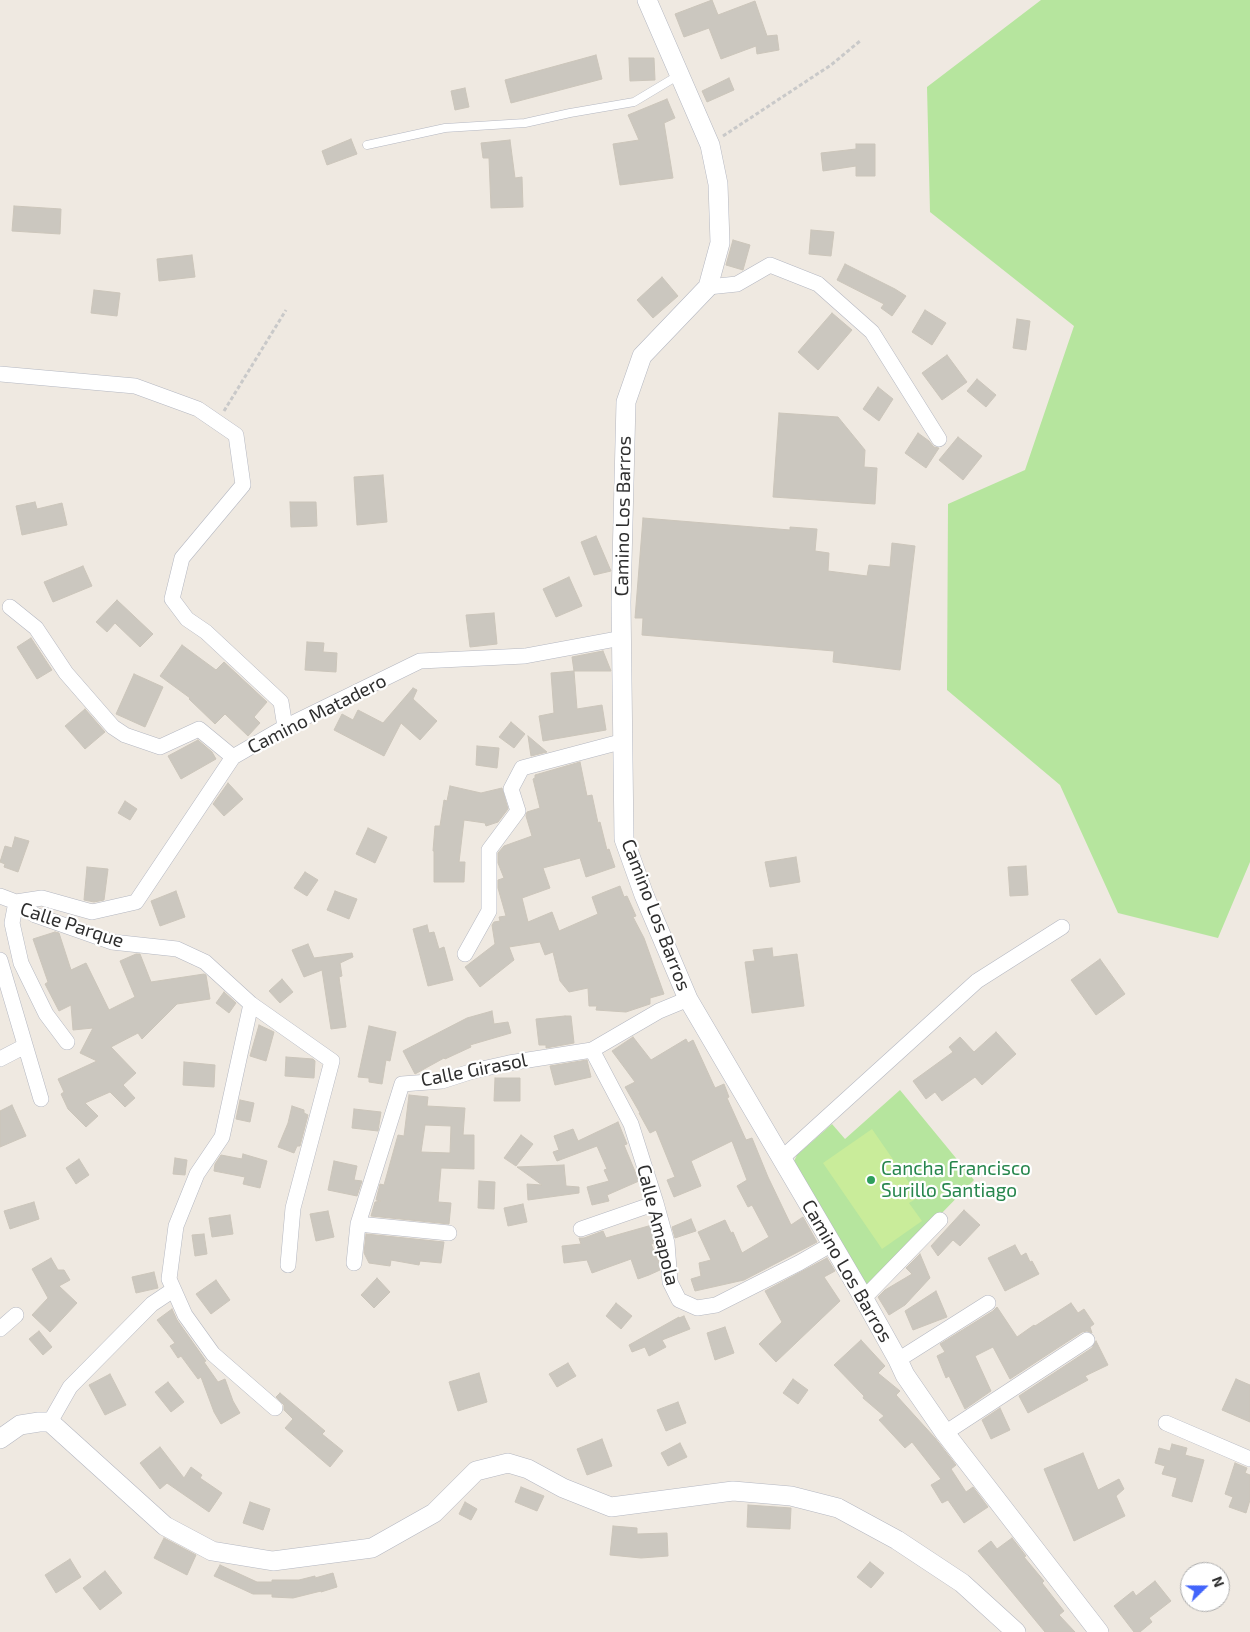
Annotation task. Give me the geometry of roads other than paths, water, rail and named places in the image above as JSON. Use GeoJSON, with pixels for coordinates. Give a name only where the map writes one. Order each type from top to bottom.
{"type":"FeatureCollection","features":[{"type":"Feature","properties":{"kind":"street","name":"Camino Los Barros"},"geometry":{"type":"LineString","coordinates":[[647,0],[710,145],[718,184],[720,243],[708,287],[642,356],[626,402],[621,602],[624,840],[644,895],[688,998],[864,1298],[905,1375],[945,1433],[1099,1632]]}},
{"type":"Feature","properties":{"kind":"street"},"geometry":{"type":"LineString","coordinates":[[708,287],[737,284],[770,264],[818,284],[872,332],[939,439]]}},
{"type":"Feature","properties":{"kind":"street"},"geometry":{"type":"LineString","coordinates":[[0,374],[135,386],[198,409],[236,436],[243,485],[182,558],[172,599],[188,620],[206,632],[281,702],[285,726]]}},
{"type":"Feature","properties":{"kind":"street"},"geometry":{"type":"LineString","coordinates":[[10,607],[36,628],[66,673],[119,731],[125,735],[160,747],[199,729],[233,758]]}},
{"type":"Feature","properties":{"kind":"street","name":"Camino Matadero"},"geometry":{"type":"LineString","coordinates":[[0,896],[16,902],[42,898],[92,912],[136,902],[233,758],[285,726],[420,661],[524,656],[622,638]]}},
{"type":"Feature","properties":{"kind":"street"},"geometry":{"type":"LineString","coordinates":[[465,954],[489,911],[489,850],[518,811],[512,788],[522,768],[624,741]]}},
{"type":"Feature","properties":{"kind":"street","name":"Calle Parque"},"geometry":{"type":"LineString","coordinates":[[67,1042],[46,1014],[22,963],[12,923],[16,902],[36,915],[112,942],[177,949],[205,962],[251,1004],[332,1062],[294,1208],[288,1264]]}},
{"type":"Feature","properties":{"kind":"street"},"geometry":{"type":"LineString","coordinates":[[782,1158],[977,981],[1062,927]]}},
{"type":"Feature","properties":{"kind":"street"},"geometry":{"type":"LineString","coordinates":[[0,960],[41,1099]]}},
{"type":"Feature","properties":{"kind":"street","name":"Calle Girasol"},"geometry":{"type":"LineString","coordinates":[[354,1263],[358,1224],[402,1084],[442,1080],[509,1063],[592,1050],[659,1011],[688,998]]}},
{"type":"Feature","properties":{"kind":"street"},"geometry":{"type":"LineString","coordinates":[[251,1004],[222,1138],[196,1174],[176,1226],[169,1279],[185,1315],[213,1354],[275,1408]]}},
{"type":"Feature","properties":{"kind":"street"},"geometry":{"type":"LineString","coordinates":[[0,1060],[25,1046]]}},
{"type":"Feature","properties":{"kind":"street","name":"Calle Amapola"},"geometry":{"type":"LineString","coordinates":[[592,1050],[631,1124],[667,1243],[670,1282],[679,1300],[697,1308],[716,1305],[832,1244]]}},
{"type":"Feature","properties":{"kind":"street"},"geometry":{"type":"LineString","coordinates":[[581,1229],[656,1203]]}},
{"type":"Feature","properties":{"kind":"street"},"geometry":{"type":"LineString","coordinates":[[864,1298],[940,1220]]}},
{"type":"Feature","properties":{"kind":"street"},"geometry":{"type":"LineString","coordinates":[[358,1224],[450,1233]]}},
{"type":"Feature","properties":{"kind":"street"},"geometry":{"type":"LineString","coordinates":[[50,1422],[70,1387],[152,1304],[173,1290]]}},
{"type":"Feature","properties":{"kind":"street"},"geometry":{"type":"LineString","coordinates":[[898,1360],[988,1303]]}},
{"type":"Feature","properties":{"kind":"street"},"geometry":{"type":"LineString","coordinates":[[0,1328],[16,1314]]}},
{"type":"Feature","properties":{"kind":"street"},"geometry":{"type":"LineString","coordinates":[[945,1433],[1088,1340]]}},
{"type":"Feature","properties":{"kind":"street"},"geometry":{"type":"LineString","coordinates":[[0,1439],[20,1425],[50,1422],[165,1526],[212,1551],[273,1560],[372,1548],[434,1513],[476,1471],[508,1463],[528,1468],[563,1488],[611,1507],[733,1491],[791,1496],[838,1508],[897,1540],[962,1583],[1016,1632]]}},
{"type":"Feature","properties":{"kind":"street"},"geometry":{"type":"LineString","coordinates":[[1166,1424],[1250,1459]]}},
{"type":"Feature","properties":{"kind":"lane"},"geometry":{"type":"LineString","coordinates":[[366,145],[445,128],[526,123],[634,102],[679,75]]}},
{"type":"Feature","properties":{"kind":"place","name":"Cancha Francisco Surillo Santiago"},"geometry":{"type":"Point","coordinates":[871,1180]}}]}
